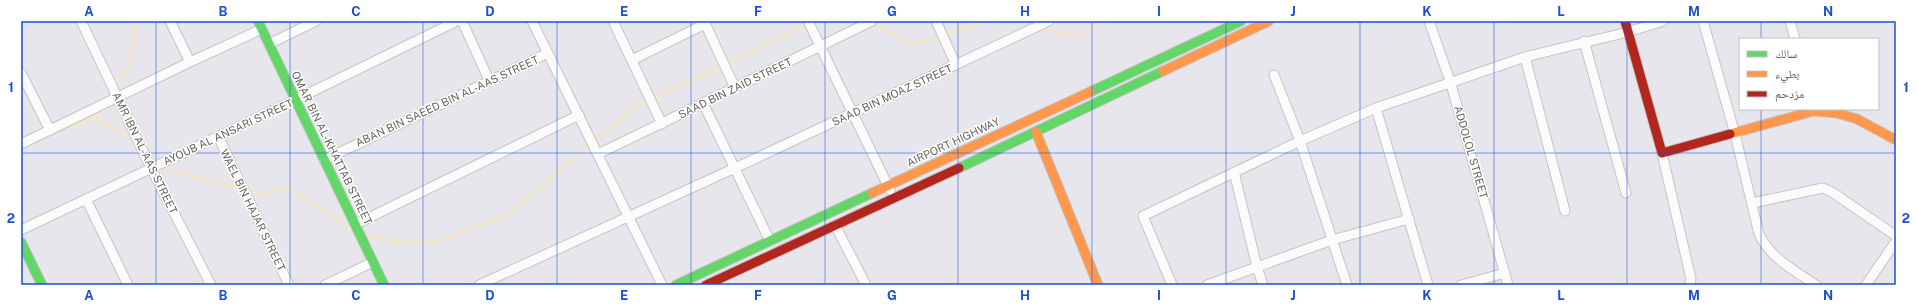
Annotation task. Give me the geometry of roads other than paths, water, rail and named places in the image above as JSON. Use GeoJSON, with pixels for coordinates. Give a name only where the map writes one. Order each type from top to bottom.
{"type":"FeatureCollection","features":[{"type":"Feature","properties":{"kind":"main road","name":"AIRPORT HIGHWAY"},"geometry":{"type":"LineString","coordinates":[[676,285],[887,185],[1241,21]]}},
{"type":"Feature","properties":{"kind":"main road"},"geometry":{"type":"LineString","coordinates":[[706,285],[1036,132],[1269,21]]}},
{"type":"Feature","properties":{"kind":"main road"},"geometry":{"type":"LineString","coordinates":[[1625,21],[1662,153],[1735,134],[1813,110],[1844,114],[1869,123],[1896,140]]}},
{"type":"Feature","properties":{"kind":"main road","name":"OMAR BIN AL-KHATTAB STREET"},"geometry":{"type":"LineString","coordinates":[[260,25],[384,285]]}},
{"type":"Feature","properties":{"kind":"main road"},"geometry":{"type":"LineString","coordinates":[[1036,132],[1098,285]]}},
{"type":"Feature","properties":{"kind":"main road"},"geometry":{"type":"LineString","coordinates":[[21,242],[42,285]]}},
{"type":"Feature","properties":{"kind":"street","name":"AMR IBN AL-AAS STREET"},"geometry":{"type":"LineString","coordinates":[[81,21],[119,98],[151,168],[211,285]]}},
{"type":"Feature","properties":{"kind":"street"},"geometry":{"type":"LineString","coordinates":[[170,21],[190,62]]}},
{"type":"Feature","properties":{"kind":"street"},"geometry":{"type":"LineString","coordinates":[[269,44],[316,21]]}},
{"type":"Feature","properties":{"kind":"street","name":"AYOUB AL ANSARI STREET"},"geometry":{"type":"LineString","coordinates":[[21,230],[295,100],[457,21]]}},
{"type":"Feature","properties":{"kind":"street"},"geometry":{"type":"LineString","coordinates":[[462,21],[489,80]]}},
{"type":"Feature","properties":{"kind":"street"},"geometry":{"type":"LineString","coordinates":[[532,21],[578,116],[629,215],[662,285]]}},
{"type":"Feature","properties":{"kind":"street"},"geometry":{"type":"LineString","coordinates":[[613,21],[662,124]]}},
{"type":"Feature","properties":{"kind":"street"},"geometry":{"type":"LineString","coordinates":[[808,21],[894,198]]}},
{"type":"Feature","properties":{"kind":"street","name":"SAAD BIN ZAID STREET"},"geometry":{"type":"LineString","coordinates":[[598,154],[872,21]]}},
{"type":"Feature","properties":{"kind":"street"},"geometry":{"type":"LineString","coordinates":[[936,21],[956,65]]}},
{"type":"Feature","properties":{"kind":"street","name":"SAAD BIN MOAZ STREET"},"geometry":{"type":"LineString","coordinates":[[479,285],[629,215],[735,168],[1049,21]]}},
{"type":"Feature","properties":{"kind":"street","name":"ADDOLOL STREET"},"geometry":{"type":"LineString","coordinates":[[1429,21],[1450,81],[1508,285]]}},
{"type":"Feature","properties":{"kind":"street"},"geometry":{"type":"LineString","coordinates":[[1172,285],[1143,216],[1300,141],[1376,108],[1450,81],[1525,57],[1628,32],[1663,21]]}},
{"type":"Feature","properties":{"kind":"street"},"geometry":{"type":"LineString","coordinates":[[1703,21],[1735,134],[1759,234],[1765,246],[1778,260],[1816,285]]}},
{"type":"Feature","properties":{"kind":"street"},"geometry":{"type":"LineString","coordinates":[[1790,21],[1795,38]]}},
{"type":"Feature","properties":{"kind":"street"},"geometry":{"type":"LineString","coordinates":[[632,60],[705,22],[735,88]]}},
{"type":"Feature","properties":{"kind":"street"},"geometry":{"type":"LineString","coordinates":[[21,144],[119,98],[260,25]]}},
{"type":"Feature","properties":{"kind":"street"},"geometry":{"type":"LineString","coordinates":[[1584,42],[1626,193]]}},
{"type":"Feature","properties":{"kind":"street","name":"ABAN BIN SAEED BIN AL-AAS STREET"},"geometry":{"type":"LineString","coordinates":[[324,160],[548,53]]}},
{"type":"Feature","properties":{"kind":"street"},"geometry":{"type":"LineString","coordinates":[[1525,57],[1565,211]]}},
{"type":"Feature","properties":{"kind":"street"},"geometry":{"type":"LineString","coordinates":[[21,73],[50,130]]}},
{"type":"Feature","properties":{"kind":"street"},"geometry":{"type":"LineString","coordinates":[[1274,75],[1300,141],[1347,285]]}},
{"type":"Feature","properties":{"kind":"street"},"geometry":{"type":"LineString","coordinates":[[703,103],[770,241]]}},
{"type":"Feature","properties":{"kind":"street"},"geometry":{"type":"LineString","coordinates":[[1376,108],[1428,285]]}},
{"type":"Feature","properties":{"kind":"street"},"geometry":{"type":"LineString","coordinates":[[356,224],[578,116]]}},
{"type":"Feature","properties":{"kind":"street","name":"WAEL BIN HAJAR STREET"},"geometry":{"type":"LineString","coordinates":[[218,136],[289,285]]}},
{"type":"Feature","properties":{"kind":"street"},"geometry":{"type":"LineString","coordinates":[[1662,153],[1691,278],[1690,285]]}},
{"type":"Feature","properties":{"kind":"street"},"geometry":{"type":"LineString","coordinates":[[1234,172],[1257,267],[1263,285]]}},
{"type":"Feature","properties":{"kind":"street"},"geometry":{"type":"LineString","coordinates":[[1752,203],[1822,188],[1832,192],[1896,236]]}},
{"type":"Feature","properties":{"kind":"street"},"geometry":{"type":"LineString","coordinates":[[86,199],[128,285]]}},
{"type":"Feature","properties":{"kind":"street"},"geometry":{"type":"LineString","coordinates":[[1207,285],[1332,240],[1408,219]]}},
{"type":"Feature","properties":{"kind":"street"},"geometry":{"type":"LineString","coordinates":[[835,225],[866,285]]}},
{"type":"Feature","properties":{"kind":"street"},"geometry":{"type":"LineString","coordinates":[[1866,285],[1896,241]]}},
{"type":"Feature","properties":{"kind":"street"},"geometry":{"type":"LineString","coordinates":[[325,285],[373,262]]}},
{"type":"Feature","properties":{"kind":"street"},"geometry":{"type":"LineString","coordinates":[[1461,285],[1505,273]]}},
{"type":"Feature","properties":{"kind":"waterway"},"geometry":{"type":"LineString","coordinates":[[115,87],[129,65],[138,21]]}},
{"type":"Feature","properties":{"kind":"waterway"},"geometry":{"type":"LineString","coordinates":[[945,34],[990,21]]}},
{"type":"Feature","properties":{"kind":"waterway"},"geometry":{"type":"LineString","coordinates":[[1025,21],[1031,25]]}},
{"type":"Feature","properties":{"kind":"waterway"},"geometry":{"type":"LineString","coordinates":[[1041,29],[1079,36],[1103,21]]}},
{"type":"Feature","properties":{"kind":"waterway"},"geometry":{"type":"LineString","coordinates":[[873,24],[914,44],[939,36]]}},
{"type":"Feature","properties":{"kind":"waterway"},"geometry":{"type":"LineString","coordinates":[[726,64],[807,25]]}},
{"type":"Feature","properties":{"kind":"waterway"},"geometry":{"type":"LineString","coordinates":[[652,99],[722,66]]}},
{"type":"Feature","properties":{"kind":"waterway"},"geometry":{"type":"LineString","coordinates":[[594,141],[635,107],[648,101]]}},
{"type":"Feature","properties":{"kind":"waterway"},"geometry":{"type":"LineString","coordinates":[[95,119],[101,109]]}},
{"type":"Feature","properties":{"kind":"waterway"},"geometry":{"type":"LineString","coordinates":[[55,132],[95,119],[130,136],[132,139]]}},
{"type":"Feature","properties":{"kind":"waterway"},"geometry":{"type":"LineString","coordinates":[[365,236],[408,243],[432,243],[506,216],[589,145]]}},
{"type":"Feature","properties":{"kind":"waterway"},"geometry":{"type":"LineString","coordinates":[[158,168],[239,188]]}},
{"type":"Feature","properties":{"kind":"waterway"},"geometry":{"type":"LineString","coordinates":[[247,190],[258,193],[290,189],[352,229]]}}]}
